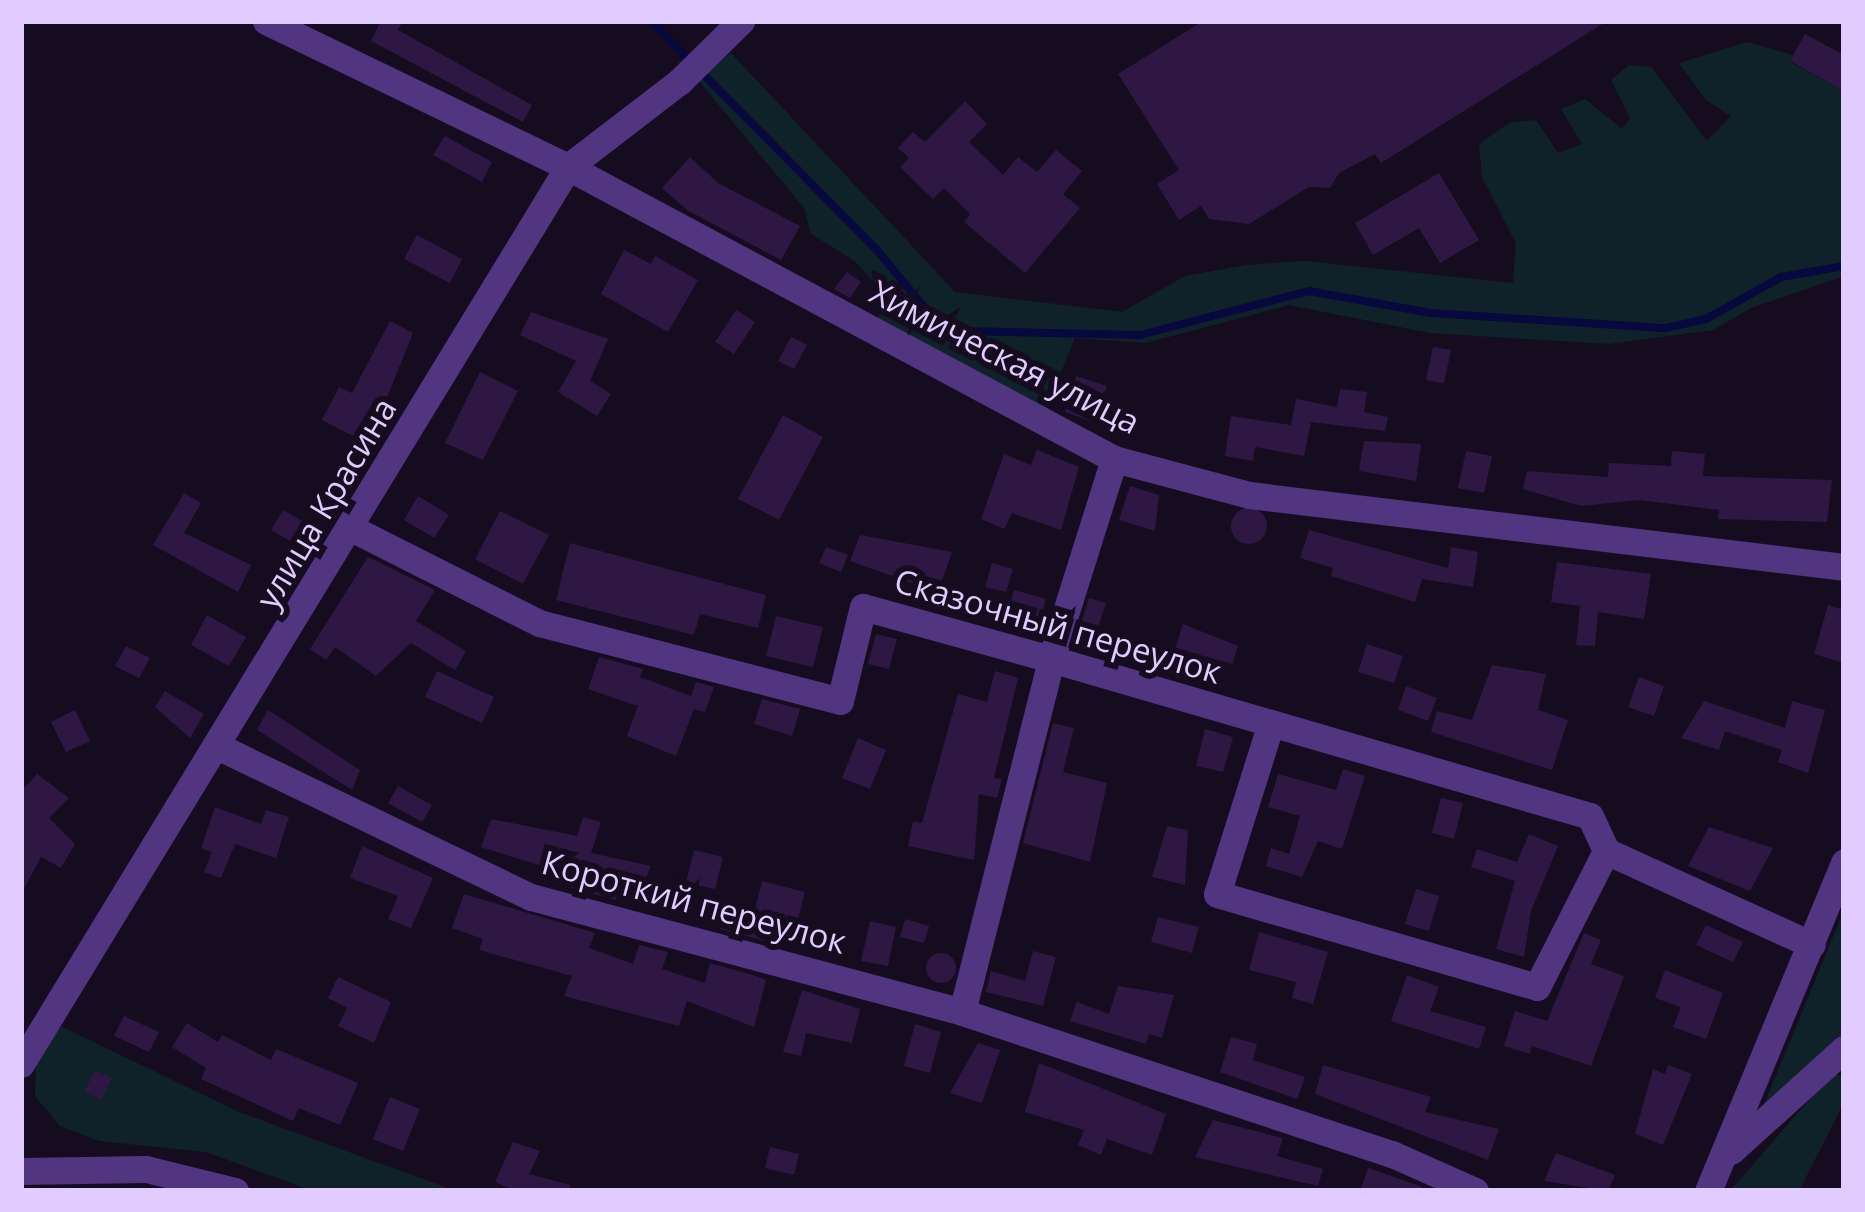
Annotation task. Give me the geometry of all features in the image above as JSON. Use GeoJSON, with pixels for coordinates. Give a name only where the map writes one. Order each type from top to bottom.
{"type":"FeatureCollection","features":[{"type":"Feature","properties":{"kind":"street","name":"Химическая улица"},"geometry":{"type":"LineString","coordinates":[[266,21],[568,167],[1114,459],[1249,495],[1844,567]]}},
{"type":"Feature","properties":{"kind":"street","name":"улица Красина"},"geometry":{"type":"LineString","coordinates":[[23,1055],[220,748],[568,167],[680,81],[741,21]]}},
{"type":"Feature","properties":{"kind":"street"},"geometry":{"type":"LineString","coordinates":[[962,1012],[1051,659],[1114,459]]}},
{"type":"Feature","properties":{"kind":"street","name":"Сказочный переулок"},"geometry":{"type":"LineString","coordinates":[[353,529],[538,623],[840,700],[863,607],[1051,659],[1270,727],[1590,816],[1606,851],[1812,945]]}},
{"type":"Feature","properties":{"kind":"street"},"geometry":{"type":"LineString","coordinates":[[1270,727],[1217,894],[1537,987],[1606,851]]}},
{"type":"Feature","properties":{"kind":"street","name":"Короткий переулок"},"geometry":{"type":"LineString","coordinates":[[220,748],[531,897],[962,1012],[1392,1154],[1475,1191]]}},
{"type":"Feature","properties":{"kind":"street"},"geometry":{"type":"LineString","coordinates":[[1708,1191],[1844,862]]}},
{"type":"Feature","properties":{"kind":"street"},"geometry":{"type":"LineString","coordinates":[[1722,1158],[1844,1049]]}},
{"type":"Feature","properties":{"kind":"street"},"geometry":{"type":"LineString","coordinates":[[21,1171],[146,1169],[235,1191]]}},
{"type":"Feature","properties":{"kind":"shaded area"},"geometry":{"type":"Polygon","coordinates":[[[1747,42],[1793,55],[1790,62],[1844,91],[1844,276],[1751,308],[1713,330],[1609,344],[1430,333],[1289,305],[1146,343],[1075,338],[1044,414],[875,322],[889,300],[856,262],[810,233],[805,209],[698,80],[731,53],[955,292],[1122,312],[1185,276],[1246,265],[1305,261],[1513,283],[1516,243],[1482,177],[1479,144],[1509,123],[1536,120],[1558,153],[1582,144],[1561,109],[1585,99],[1622,129],[1630,118],[1611,80],[1629,65],[1651,67],[1707,141],[1731,116],[1706,100],[1679,63],[1747,42]]]}},
{"type":"Feature","properties":{"kind":"shaded area"},"geometry":{"type":"Polygon","coordinates":[[[1844,910],[1844,1033],[1763,1107],[1844,910]]]}},
{"type":"Feature","properties":{"kind":"shaded area"},"geometry":{"type":"Polygon","coordinates":[[[60,1026],[239,1112],[456,1191],[313,1191],[206,1152],[99,1141],[60,1126],[35,1096],[36,1067],[60,1026]]]}},
{"type":"Feature","properties":{"kind":"shaded area"},"geometry":{"type":"Polygon","coordinates":[[[1831,1075],[1844,1075],[1844,1102],[1799,1191],[1730,1191],[1831,1075]]]}},
{"type":"Feature","properties":{"kind":"building"},"geometry":{"type":"Polygon","coordinates":[[[381,21],[403,21],[398,30],[532,105],[523,122],[371,41],[381,21]]]}},
{"type":"Feature","properties":{"kind":"building"},"geometry":{"type":"Polygon","coordinates":[[[1203,21],[1607,21],[1381,163],[1375,154],[1339,173],[1330,188],[1309,187],[1249,224],[1209,219],[1201,206],[1179,220],[1157,184],[1179,170],[1118,74],[1203,21]]]}},
{"type":"Feature","properties":{"kind":"building"},"geometry":{"type":"Polygon","coordinates":[[[1805,34],[1844,55],[1844,91],[1790,61],[1805,34]]]}},
{"type":"Feature","properties":{"kind":"building"},"geometry":{"type":"Polygon","coordinates":[[[965,101],[987,124],[969,142],[1003,175],[1018,157],[1037,172],[1056,150],[1082,171],[1063,194],[1080,208],[1025,273],[964,222],[970,214],[944,188],[933,199],[900,167],[909,158],[898,148],[913,132],[925,142],[965,101]]]}},
{"type":"Feature","properties":{"kind":"building"},"geometry":{"type":"Polygon","coordinates":[[[445,136],[492,162],[482,182],[433,155],[445,136]]]}},
{"type":"Feature","properties":{"kind":"building"},"geometry":{"type":"Polygon","coordinates":[[[690,157],[718,183],[800,226],[781,260],[687,210],[662,188],[690,157]]]}},
{"type":"Feature","properties":{"kind":"building"},"geometry":{"type":"Polygon","coordinates":[[[1439,173],[1479,240],[1440,263],[1419,228],[1373,255],[1355,223],[1439,173]]]}},
{"type":"Feature","properties":{"kind":"building"},"geometry":{"type":"Polygon","coordinates":[[[417,235],[462,259],[450,283],[404,259],[417,235]]]}},
{"type":"Feature","properties":{"kind":"building"},"geometry":{"type":"Polygon","coordinates":[[[624,250],[651,264],[655,256],[698,280],[668,332],[601,294],[624,250]]]}},
{"type":"Feature","properties":{"kind":"building"},"geometry":{"type":"Polygon","coordinates":[[[847,272],[861,282],[850,298],[834,289],[847,272]]]}},
{"type":"Feature","properties":{"kind":"building"},"geometry":{"type":"Polygon","coordinates":[[[736,310],[755,322],[734,354],[715,342],[736,310]]]}},
{"type":"Feature","properties":{"kind":"building"},"geometry":{"type":"Polygon","coordinates":[[[531,312],[608,339],[590,381],[611,394],[597,416],[558,392],[576,361],[520,335],[531,312]]]}},
{"type":"Feature","properties":{"kind":"building"},"geometry":{"type":"Polygon","coordinates":[[[390,321],[413,333],[368,444],[322,420],[339,387],[352,393],[390,321]]]}},
{"type":"Feature","properties":{"kind":"building"},"geometry":{"type":"Polygon","coordinates":[[[791,337],[807,345],[794,369],[778,361],[791,337]]]}},
{"type":"Feature","properties":{"kind":"building"},"geometry":{"type":"Polygon","coordinates":[[[1433,347],[1451,350],[1444,383],[1426,380],[1433,347]]]}},
{"type":"Feature","properties":{"kind":"building"},"geometry":{"type":"Polygon","coordinates":[[[480,372],[518,391],[483,460],[445,443],[480,372]]]}},
{"type":"Feature","properties":{"kind":"building"},"geometry":{"type":"Polygon","coordinates":[[[1076,376],[1107,386],[1096,423],[1065,412],[1076,376]]]}},
{"type":"Feature","properties":{"kind":"building"},"geometry":{"type":"Polygon","coordinates":[[[1340,389],[1367,392],[1364,412],[1388,417],[1385,431],[1311,422],[1304,456],[1255,447],[1253,461],[1225,456],[1231,416],[1291,425],[1296,399],[1337,407],[1340,389]]]}},
{"type":"Feature","properties":{"kind":"building"},"geometry":{"type":"Polygon","coordinates":[[[783,415],[823,437],[779,520],[738,499],[783,415]]]}},
{"type":"Feature","properties":{"kind":"building"},"geometry":{"type":"Polygon","coordinates":[[[1364,441],[1421,444],[1416,481],[1359,471],[1364,441]]]}},
{"type":"Feature","properties":{"kind":"building"},"geometry":{"type":"Polygon","coordinates":[[[1037,450],[1079,467],[1061,530],[1012,513],[1004,529],[981,519],[1004,454],[1031,465],[1037,450]]]}},
{"type":"Feature","properties":{"kind":"building"},"geometry":{"type":"Polygon","coordinates":[[[1466,451],[1492,456],[1484,493],[1458,488],[1466,451]]]}},
{"type":"Feature","properties":{"kind":"building"},"geometry":{"type":"Polygon","coordinates":[[[1672,451],[1705,454],[1703,476],[1832,480],[1827,522],[1718,519],[1719,510],[1639,500],[1581,506],[1523,489],[1527,471],[1608,477],[1609,463],[1671,466],[1672,451]]]}},
{"type":"Feature","properties":{"kind":"building"},"geometry":{"type":"Polygon","coordinates":[[[1130,486],[1159,495],[1155,531],[1119,520],[1130,486]]]}},
{"type":"Feature","properties":{"kind":"building"},"geometry":{"type":"Polygon","coordinates":[[[184,493],[201,503],[184,533],[251,565],[238,592],[153,545],[184,493]]]}},
{"type":"Feature","properties":{"kind":"building"},"geometry":{"type":"Polygon","coordinates":[[[418,496],[449,515],[434,538],[404,520],[418,496]]]}},
{"type":"Feature","properties":{"kind":"building"},"geometry":{"type":"Polygon","coordinates":[[[1249,508],[1262,513],[1267,526],[1262,539],[1249,544],[1236,539],[1231,526],[1236,513],[1249,508]]]}},
{"type":"Feature","properties":{"kind":"building"},"geometry":{"type":"Polygon","coordinates":[[[283,510],[309,525],[297,545],[271,530],[283,510]]]}},
{"type":"Feature","properties":{"kind":"building"},"geometry":{"type":"Polygon","coordinates":[[[500,511],[549,535],[523,584],[475,559],[500,511]]]}},
{"type":"Feature","properties":{"kind":"building"},"geometry":{"type":"Polygon","coordinates":[[[1309,530],[1448,568],[1451,547],[1478,552],[1473,587],[1422,579],[1415,602],[1331,576],[1333,568],[1300,558],[1309,530]]]}},
{"type":"Feature","properties":{"kind":"building"},"geometry":{"type":"Polygon","coordinates":[[[860,535],[952,552],[938,592],[850,561],[860,535]]]}},
{"type":"Feature","properties":{"kind":"building"},"geometry":{"type":"Polygon","coordinates":[[[570,543],[766,595],[758,628],[700,614],[694,635],[556,600],[570,543]]]}},
{"type":"Feature","properties":{"kind":"building"},"geometry":{"type":"Polygon","coordinates":[[[826,547],[848,555],[841,572],[819,563],[826,547]]]}},
{"type":"Feature","properties":{"kind":"building"},"geometry":{"type":"Polygon","coordinates":[[[368,557],[435,590],[416,621],[466,651],[455,670],[411,643],[376,676],[335,647],[326,660],[310,649],[368,557]]]}},
{"type":"Feature","properties":{"kind":"building"},"geometry":{"type":"Polygon","coordinates":[[[1557,562],[1651,574],[1644,619],[1598,612],[1595,646],[1576,645],[1580,606],[1551,602],[1557,562]]]}},
{"type":"Feature","properties":{"kind":"building"},"geometry":{"type":"Polygon","coordinates":[[[992,563],[1013,569],[1006,592],[985,587],[992,563]]]}},
{"type":"Feature","properties":{"kind":"building"},"geometry":{"type":"Polygon","coordinates":[[[1014,590],[1046,599],[1038,626],[1006,617],[1014,590]]]}},
{"type":"Feature","properties":{"kind":"building"},"geometry":{"type":"Polygon","coordinates":[[[1089,598],[1106,603],[1094,639],[1078,633],[1089,598]]]}},
{"type":"Feature","properties":{"kind":"building"},"geometry":{"type":"Polygon","coordinates":[[[1828,605],[1844,610],[1844,663],[1814,654],[1828,605]]]}},
{"type":"Feature","properties":{"kind":"building"},"geometry":{"type":"Polygon","coordinates":[[[207,615],[246,637],[229,666],[191,645],[207,615]]]}},
{"type":"Feature","properties":{"kind":"building"},"geometry":{"type":"Polygon","coordinates":[[[776,616],[823,627],[813,667],[766,656],[776,616]]]}},
{"type":"Feature","properties":{"kind":"building"},"geometry":{"type":"Polygon","coordinates":[[[1183,624],[1238,646],[1231,669],[1171,661],[1183,624]]]}},
{"type":"Feature","properties":{"kind":"building"},"geometry":{"type":"Polygon","coordinates":[[[876,634],[897,639],[889,669],[868,664],[876,634]]]}},
{"type":"Feature","properties":{"kind":"building"},"geometry":{"type":"Polygon","coordinates":[[[1367,644],[1403,656],[1394,683],[1358,672],[1367,644]]]}},
{"type":"Feature","properties":{"kind":"building"},"geometry":{"type":"Polygon","coordinates":[[[126,646],[150,658],[139,678],[115,666],[126,646]]]}},
{"type":"Feature","properties":{"kind":"building"},"geometry":{"type":"Polygon","coordinates":[[[599,657],[643,669],[640,677],[691,696],[696,682],[714,687],[705,712],[694,709],[676,756],[627,736],[638,706],[588,689],[599,657]]]}},
{"type":"Feature","properties":{"kind":"building"},"geometry":{"type":"Polygon","coordinates":[[[1492,665],[1546,674],[1538,710],[1568,720],[1552,770],[1431,732],[1437,711],[1472,720],[1492,665]]]}},
{"type":"Feature","properties":{"kind":"building"},"geometry":{"type":"Polygon","coordinates":[[[437,671],[494,697],[482,723],[425,697],[437,671]]]}},
{"type":"Feature","properties":{"kind":"building"},"geometry":{"type":"Polygon","coordinates":[[[995,671],[1018,678],[994,778],[1002,779],[997,798],[979,794],[974,860],[908,846],[913,821],[922,823],[958,694],[987,702],[995,671]]]}},
{"type":"Feature","properties":{"kind":"building"},"geometry":{"type":"Polygon","coordinates":[[[1639,677],[1664,686],[1654,716],[1628,707],[1639,677]]]}},
{"type":"Feature","properties":{"kind":"building"},"geometry":{"type":"Polygon","coordinates":[[[1406,686],[1437,698],[1428,721],[1398,710],[1406,686]]]}},
{"type":"Feature","properties":{"kind":"building"},"geometry":{"type":"Polygon","coordinates":[[[165,691],[204,714],[190,738],[155,707],[165,691]]]}},
{"type":"Feature","properties":{"kind":"building"},"geometry":{"type":"Polygon","coordinates":[[[762,699],[800,709],[792,736],[754,724],[762,699]]]}},
{"type":"Feature","properties":{"kind":"building"},"geometry":{"type":"Polygon","coordinates":[[[1704,701],[1785,728],[1792,701],[1825,710],[1808,773],[1778,762],[1782,750],[1725,731],[1719,750],[1681,738],[1704,701]]]}},
{"type":"Feature","properties":{"kind":"building"},"geometry":{"type":"Polygon","coordinates":[[[75,710],[90,741],[66,752],[51,722],[75,710]]]}},
{"type":"Feature","properties":{"kind":"building"},"geometry":{"type":"Polygon","coordinates":[[[268,710],[360,770],[352,790],[257,730],[268,710]]]}},
{"type":"Feature","properties":{"kind":"building"},"geometry":{"type":"Polygon","coordinates":[[[1053,723],[1074,728],[1063,772],[1107,783],[1090,862],[1023,843],[1053,723]]]}},
{"type":"Feature","properties":{"kind":"building"},"geometry":{"type":"Polygon","coordinates":[[[1205,729],[1233,737],[1223,772],[1196,766],[1205,729]]]}},
{"type":"Feature","properties":{"kind":"building"},"geometry":{"type":"Polygon","coordinates":[[[858,738],[886,750],[870,789],[842,778],[858,738]]]}},
{"type":"Feature","properties":{"kind":"building"},"geometry":{"type":"Polygon","coordinates":[[[1343,769],[1365,776],[1342,849],[1318,841],[1302,877],[1266,866],[1271,848],[1289,854],[1300,816],[1268,807],[1278,774],[1336,790],[1343,769]]]}},
{"type":"Feature","properties":{"kind":"building"},"geometry":{"type":"Polygon","coordinates":[[[37,774],[69,798],[49,818],[75,844],[61,868],[41,857],[21,894],[21,791],[37,774]]]}},
{"type":"Feature","properties":{"kind":"building"},"geometry":{"type":"Polygon","coordinates":[[[398,786],[432,805],[422,822],[388,803],[398,786]]]}},
{"type":"Feature","properties":{"kind":"building"},"geometry":{"type":"Polygon","coordinates":[[[1441,798],[1463,803],[1454,839],[1432,833],[1441,798]]]}},
{"type":"Feature","properties":{"kind":"building"},"geometry":{"type":"Polygon","coordinates":[[[215,807],[261,824],[266,810],[289,817],[276,858],[235,844],[221,878],[204,872],[212,852],[201,848],[215,807]]]}},
{"type":"Feature","properties":{"kind":"building"},"geometry":{"type":"Polygon","coordinates":[[[583,817],[601,822],[591,853],[651,866],[635,905],[564,886],[568,874],[481,847],[491,819],[577,836],[583,817]]]}},
{"type":"Feature","properties":{"kind":"building"},"geometry":{"type":"Polygon","coordinates":[[[1167,826],[1188,830],[1185,885],[1152,877],[1167,826]]]}},
{"type":"Feature","properties":{"kind":"building"},"geometry":{"type":"Polygon","coordinates":[[[1709,827],[1773,848],[1750,891],[1688,866],[1709,827]]]}},
{"type":"Feature","properties":{"kind":"building"},"geometry":{"type":"Polygon","coordinates":[[[1529,834],[1558,846],[1531,911],[1524,957],[1496,949],[1515,881],[1471,867],[1477,849],[1517,862],[1529,834]]]}},
{"type":"Feature","properties":{"kind":"building"},"geometry":{"type":"Polygon","coordinates":[[[362,846],[433,878],[411,928],[388,919],[398,896],[350,878],[362,846]]]}},
{"type":"Feature","properties":{"kind":"building"},"geometry":{"type":"Polygon","coordinates":[[[694,850],[723,857],[715,889],[686,883],[694,850]]]}},
{"type":"Feature","properties":{"kind":"building"},"geometry":{"type":"Polygon","coordinates":[[[762,881],[805,892],[794,936],[751,925],[762,881]]]}},
{"type":"Feature","properties":{"kind":"building"},"geometry":{"type":"Polygon","coordinates":[[[1416,889],[1439,896],[1429,931],[1405,924],[1416,889]]]}},
{"type":"Feature","properties":{"kind":"building"},"geometry":{"type":"Polygon","coordinates":[[[464,894],[595,933],[589,948],[633,964],[639,945],[668,952],[662,969],[705,983],[710,963],[766,980],[754,1027],[687,1001],[679,1026],[564,996],[572,976],[479,950],[483,939],[452,928],[464,894]]]}},
{"type":"Feature","properties":{"kind":"building"},"geometry":{"type":"Polygon","coordinates":[[[1158,917],[1199,927],[1192,953],[1151,942],[1158,917]]]}},
{"type":"Feature","properties":{"kind":"building"},"geometry":{"type":"Polygon","coordinates":[[[723,919],[767,931],[765,941],[720,929],[723,919]]]}},
{"type":"Feature","properties":{"kind":"building"},"geometry":{"type":"Polygon","coordinates":[[[905,919],[929,926],[924,943],[900,937],[905,919]]]}},
{"type":"Feature","properties":{"kind":"building"},"geometry":{"type":"Polygon","coordinates":[[[870,921],[896,927],[888,966],[861,961],[870,921]]]}},
{"type":"Feature","properties":{"kind":"building"},"geometry":{"type":"Polygon","coordinates":[[[1706,925],[1743,942],[1733,962],[1696,945],[1706,925]]]}},
{"type":"Feature","properties":{"kind":"building"},"geometry":{"type":"Polygon","coordinates":[[[1259,932],[1328,952],[1313,1004],[1292,998],[1296,982],[1249,970],[1259,932]]]}},
{"type":"Feature","properties":{"kind":"building"},"geometry":{"type":"Polygon","coordinates":[[[1584,933],[1601,940],[1591,964],[1624,976],[1591,1066],[1532,1046],[1530,1054],[1504,1046],[1515,1011],[1547,1021],[1584,933]]]}},
{"type":"Feature","properties":{"kind":"building"},"geometry":{"type":"Polygon","coordinates":[[[1033,951],[1056,957],[1043,1006],[986,992],[991,971],[1025,981],[1033,951]]]}},
{"type":"Feature","properties":{"kind":"building"},"geometry":{"type":"Polygon","coordinates":[[[941,953],[956,968],[941,983],[926,968],[941,953]]]}},
{"type":"Feature","properties":{"kind":"building"},"geometry":{"type":"Polygon","coordinates":[[[1665,970],[1723,993],[1706,1039],[1673,1027],[1681,1007],[1655,998],[1665,970]]]}},
{"type":"Feature","properties":{"kind":"building"},"geometry":{"type":"Polygon","coordinates":[[[1407,975],[1439,987],[1430,1011],[1486,1027],[1479,1049],[1391,1021],[1407,975]]]}},
{"type":"Feature","properties":{"kind":"building"},"geometry":{"type":"Polygon","coordinates":[[[338,977],[391,1002],[374,1043],[338,1026],[347,1008],[328,998],[338,977]]]}},
{"type":"Feature","properties":{"kind":"building"},"geometry":{"type":"Polygon","coordinates":[[[1118,986],[1174,995],[1162,1038],[1149,1034],[1146,1044],[1070,1021],[1077,1002],[1109,1014],[1118,986]]]}},
{"type":"Feature","properties":{"kind":"building"},"geometry":{"type":"Polygon","coordinates":[[[802,990],[860,1009],[852,1043],[806,1033],[801,1056],[783,1052],[802,990]]]}},
{"type":"Feature","properties":{"kind":"building"},"geometry":{"type":"Polygon","coordinates":[[[124,1016],[159,1032],[149,1052],[114,1036],[124,1016]]]}},
{"type":"Feature","properties":{"kind":"building"},"geometry":{"type":"Polygon","coordinates":[[[187,1023],[218,1042],[222,1035],[271,1060],[276,1049],[358,1083],[340,1125],[299,1108],[293,1121],[201,1079],[206,1068],[172,1047],[187,1023]]]}},
{"type":"Feature","properties":{"kind":"building"},"geometry":{"type":"Polygon","coordinates":[[[915,1024],[941,1032],[930,1073],[904,1066],[915,1024]]]}},
{"type":"Feature","properties":{"kind":"building"},"geometry":{"type":"Polygon","coordinates":[[[1231,1037],[1257,1044],[1253,1060],[1305,1077],[1297,1099],[1220,1072],[1231,1037]]]}},
{"type":"Feature","properties":{"kind":"building"},"geometry":{"type":"Polygon","coordinates":[[[978,1043],[1000,1050],[982,1103],[950,1093],[978,1043]]]}},
{"type":"Feature","properties":{"kind":"building"},"geometry":{"type":"Polygon","coordinates":[[[1039,1063],[1166,1114],[1152,1155],[1107,1139],[1101,1155],[1078,1145],[1084,1130],[1025,1112],[1039,1063]]]}},
{"type":"Feature","properties":{"kind":"building"},"geometry":{"type":"Polygon","coordinates":[[[1323,1065],[1431,1097],[1425,1112],[1499,1129],[1488,1160],[1315,1094],[1323,1065]]]}},
{"type":"Feature","properties":{"kind":"building"},"geometry":{"type":"Polygon","coordinates":[[[1668,1065],[1692,1074],[1663,1145],[1635,1134],[1653,1069],[1665,1074],[1668,1065]]]}},
{"type":"Feature","properties":{"kind":"building"},"geometry":{"type":"Polygon","coordinates":[[[95,1070],[112,1078],[101,1100],[84,1092],[95,1070]]]}},
{"type":"Feature","properties":{"kind":"building"},"geometry":{"type":"Polygon","coordinates":[[[390,1097],[420,1109],[403,1151],[373,1139],[390,1097]]]}},
{"type":"Feature","properties":{"kind":"building"},"geometry":{"type":"Polygon","coordinates":[[[1213,1120],[1283,1138],[1277,1156],[1323,1169],[1318,1186],[1195,1157],[1213,1120]]]}},
{"type":"Feature","properties":{"kind":"building"},"geometry":{"type":"Polygon","coordinates":[[[513,1142],[540,1151],[529,1174],[570,1185],[569,1191],[516,1191],[495,1182],[513,1142]]]}},
{"type":"Feature","properties":{"kind":"building"},"geometry":{"type":"Polygon","coordinates":[[[770,1147],[799,1154],[794,1175],[765,1168],[770,1147]]]}},
{"type":"Feature","properties":{"kind":"building"},"geometry":{"type":"Polygon","coordinates":[[[1556,1153],[1615,1175],[1608,1191],[1544,1181],[1556,1153]]]}},
{"type":"Feature","properties":{"kind":"building"},"geometry":{"type":"Polygon","coordinates":[[[1368,1168],[1420,1186],[1425,1191],[1360,1191],[1368,1168]]]}},
{"type":"Feature","properties":{"kind":"waterway"},"geometry":{"type":"LineString","coordinates":[[651,21],[876,249],[933,318],[964,331],[1140,335],[1309,291],[1431,313],[1666,328],[1706,319],[1781,277],[1844,266]]}}]}
